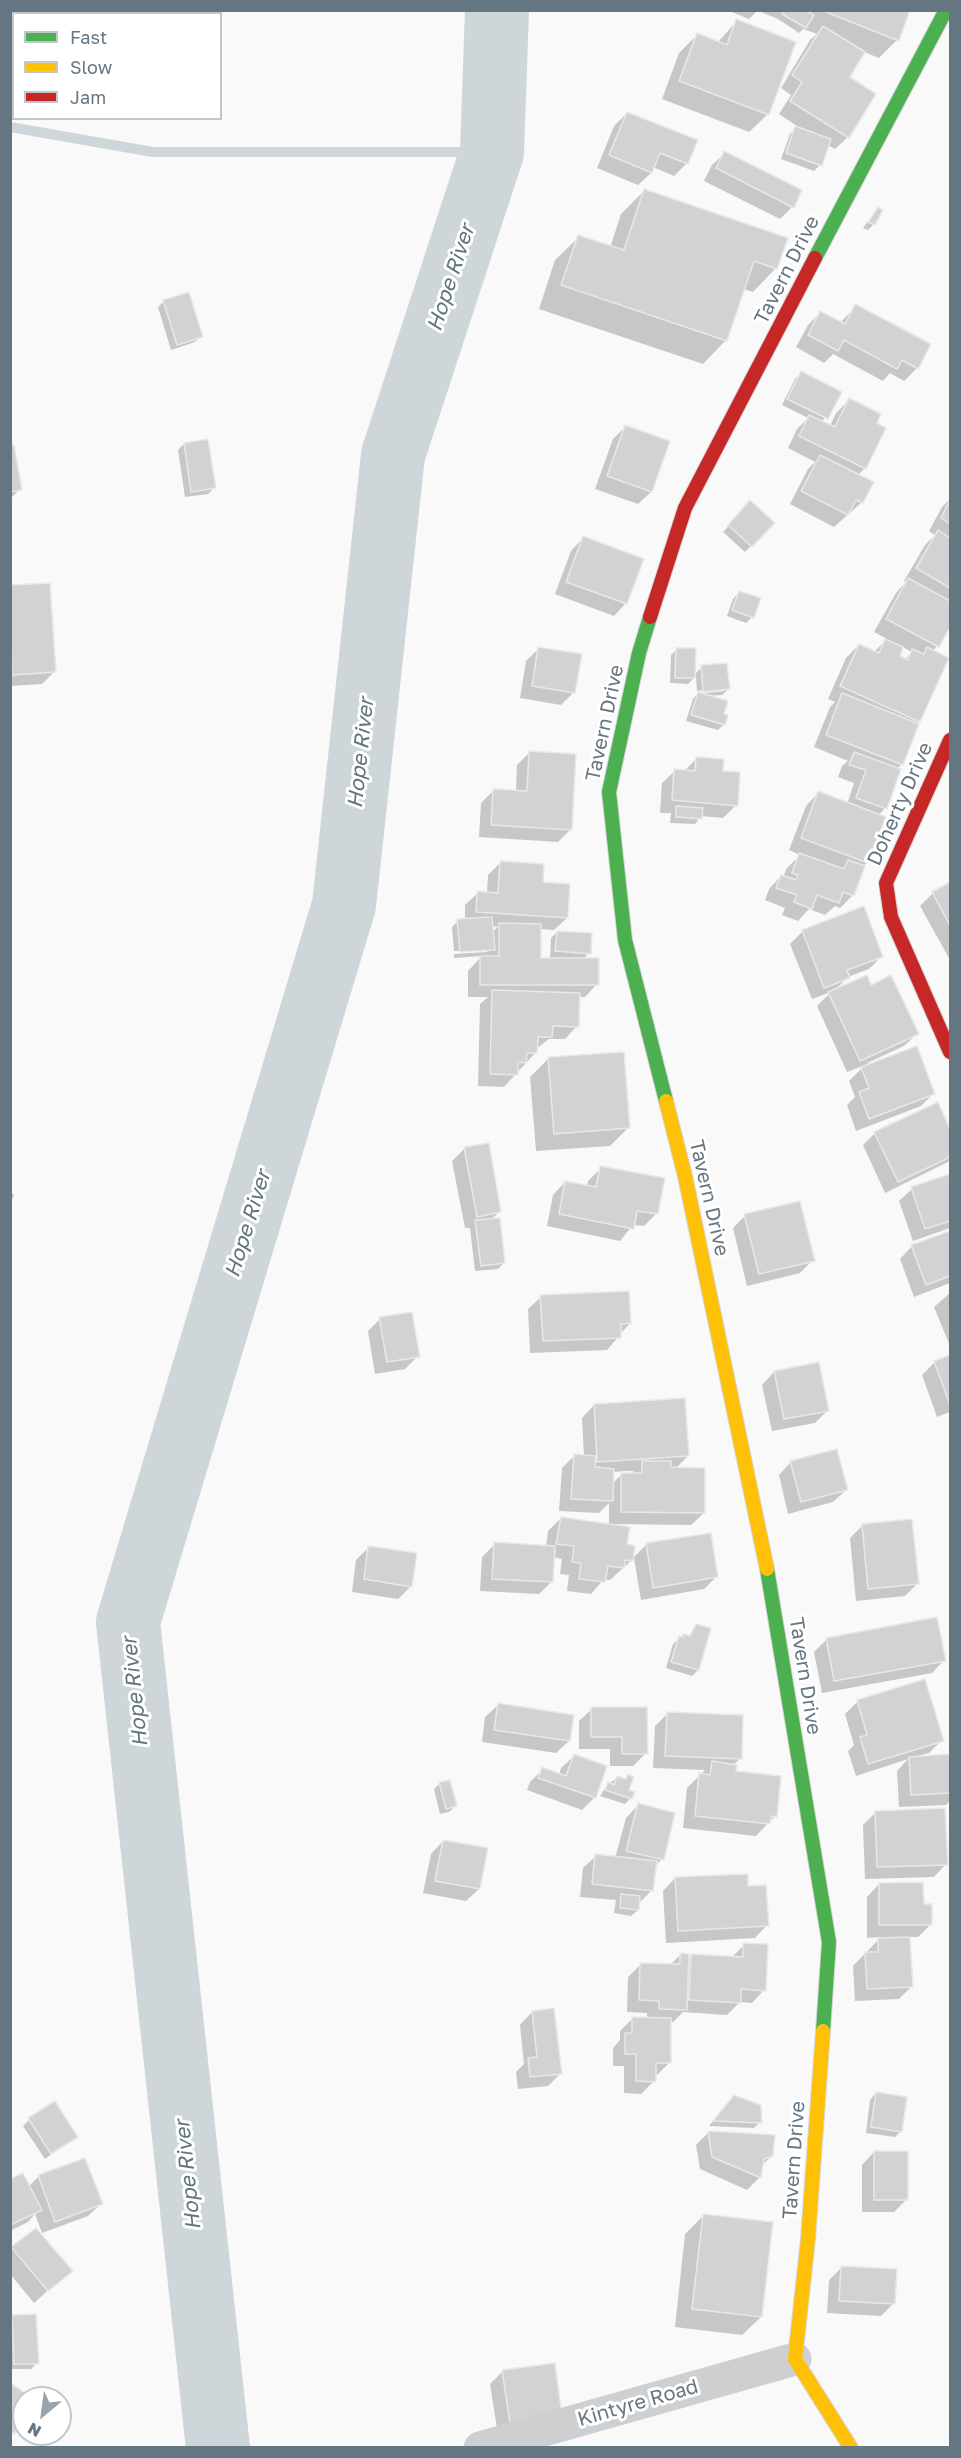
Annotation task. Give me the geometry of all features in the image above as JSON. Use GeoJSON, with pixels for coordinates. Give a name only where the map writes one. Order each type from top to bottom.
{"type":"FeatureCollection","features":[{"type":"Feature","properties":{"kind":"street","name":"Tavern Drive"},"geometry":{"type":"LineString","coordinates":[[795,2359],[808,2239],[829,1942],[769,1577],[685,1176],[625,940],[609,792],[639,653],[685,508],[946,10]]}},
{"type":"Feature","properties":{"kind":"street","name":"Doherty Drive"},"geometry":{"type":"LineString","coordinates":[[951,740],[886,883],[891,917],[951,1052]]}},
{"type":"Feature","properties":{"kind":"street","name":"Kintyre Road"},"geometry":{"type":"LineString","coordinates":[[480,2448],[795,2359]]}},
{"type":"Feature","properties":{"kind":"street"},"geometry":{"type":"LineString","coordinates":[[795,2359],[851,2448]]}},
{"type":"Feature","properties":{"kind":"building"},"geometry":{"type":"Polygon","coordinates":[[[784,10],[805,10],[814,15],[806,28],[782,14],[784,10]]]}},
{"type":"Feature","properties":{"kind":"building"},"geometry":{"type":"Polygon","coordinates":[[[821,10],[910,10],[899,41],[821,10]]]}},
{"type":"Feature","properties":{"kind":"building"},"geometry":{"type":"Polygon","coordinates":[[[736,19],[796,42],[769,115],[679,81],[697,33],[727,45],[736,19]]]}},
{"type":"Feature","properties":{"kind":"building"},"geometry":{"type":"Polygon","coordinates":[[[823,26],[865,52],[850,77],[876,94],[849,138],[790,101],[802,82],[792,75],[823,26]]]}},
{"type":"Feature","properties":{"kind":"building"},"geometry":{"type":"Polygon","coordinates":[[[627,112],[698,140],[688,164],[660,153],[652,173],[609,155],[627,112]]]}},
{"type":"Feature","properties":{"kind":"building"},"geometry":{"type":"Polygon","coordinates":[[[795,126],[831,139],[822,166],[786,153],[795,126]]]}},
{"type":"Feature","properties":{"kind":"building"},"geometry":{"type":"Polygon","coordinates":[[[724,151],[802,190],[794,208],[716,168],[724,151]]]}},
{"type":"Feature","properties":{"kind":"building"},"geometry":{"type":"Polygon","coordinates":[[[644,189],[788,238],[777,269],[754,261],[727,341],[561,285],[578,235],[624,250],[644,189]]]}},
{"type":"Feature","properties":{"kind":"building"},"geometry":{"type":"Polygon","coordinates":[[[878,207],[883,210],[875,225],[868,222],[878,207]]]}},
{"type":"Feature","properties":{"kind":"building"},"geometry":{"type":"Polygon","coordinates":[[[189,292],[203,337],[177,345],[163,300],[189,292]]]}},
{"type":"Feature","properties":{"kind":"building"},"geometry":{"type":"Polygon","coordinates":[[[855,304],[931,344],[918,369],[902,360],[897,369],[844,340],[838,351],[808,335],[820,311],[845,324],[855,304]]]}},
{"type":"Feature","properties":{"kind":"building"},"geometry":{"type":"Polygon","coordinates":[[[801,371],[842,392],[828,419],[787,399],[801,371]]]}},
{"type":"Feature","properties":{"kind":"building"},"geometry":{"type":"Polygon","coordinates":[[[849,398],[881,414],[877,423],[886,428],[866,469],[799,436],[809,415],[835,427],[849,398]]]}},
{"type":"Feature","properties":{"kind":"building"},"geometry":{"type":"Polygon","coordinates":[[[625,425],[670,441],[652,492],[607,476],[625,425]]]}},
{"type":"Feature","properties":{"kind":"building"},"geometry":{"type":"Polygon","coordinates":[[[208,439],[216,488],[191,492],[184,443],[208,439]]]}},
{"type":"Feature","properties":{"kind":"building"},"geometry":{"type":"Polygon","coordinates":[[[14,445],[22,490],[10,492],[10,446],[14,445]]]}},
{"type":"Feature","properties":{"kind":"building"},"geometry":{"type":"Polygon","coordinates":[[[820,455],[874,482],[863,503],[856,500],[848,515],[801,491],[820,455]]]}},
{"type":"Feature","properties":{"kind":"building"},"geometry":{"type":"Polygon","coordinates":[[[750,500],[775,523],[752,547],[728,525],[750,500]]]}},
{"type":"Feature","properties":{"kind":"building"},"geometry":{"type":"Polygon","coordinates":[[[950,500],[950,524],[941,518],[950,500]]]}},
{"type":"Feature","properties":{"kind":"building"},"geometry":{"type":"Polygon","coordinates":[[[938,530],[950,538],[950,588],[916,568],[938,530]]]}},
{"type":"Feature","properties":{"kind":"building"},"geometry":{"type":"Polygon","coordinates":[[[583,536],[644,559],[627,604],[566,582],[583,536]]]}},
{"type":"Feature","properties":{"kind":"building"},"geometry":{"type":"Polygon","coordinates":[[[908,578],[950,601],[950,627],[939,647],[886,619],[908,578]]]}},
{"type":"Feature","properties":{"kind":"building"},"geometry":{"type":"Polygon","coordinates":[[[50,583],[56,672],[12,675],[10,585],[50,583]]]}},
{"type":"Feature","properties":{"kind":"building"},"geometry":{"type":"Polygon","coordinates":[[[739,591],[761,598],[754,618],[732,610],[739,591]]]}},
{"type":"Feature","properties":{"kind":"building"},"geometry":{"type":"Polygon","coordinates":[[[885,639],[903,647],[900,656],[908,660],[912,649],[924,654],[927,647],[949,658],[920,722],[840,686],[859,644],[879,653],[885,639]]]}},
{"type":"Feature","properties":{"kind":"building"},"geometry":{"type":"Polygon","coordinates":[[[538,647],[582,654],[575,693],[532,686],[538,647]]]}},
{"type":"Feature","properties":{"kind":"building"},"geometry":{"type":"Polygon","coordinates":[[[676,648],[696,648],[695,678],[675,678],[676,648]]]}},
{"type":"Feature","properties":{"kind":"building"},"geometry":{"type":"Polygon","coordinates":[[[727,663],[730,689],[703,692],[701,665],[727,663]]]}},
{"type":"Feature","properties":{"kind":"building"},"geometry":{"type":"Polygon","coordinates":[[[698,692],[728,701],[724,714],[728,715],[725,725],[691,715],[698,692]]]}},
{"type":"Feature","properties":{"kind":"building"},"geometry":{"type":"Polygon","coordinates":[[[842,693],[919,724],[903,765],[826,735],[842,693]]]}},
{"type":"Feature","properties":{"kind":"building"},"geometry":{"type":"Polygon","coordinates":[[[529,751],[576,754],[572,830],[491,825],[493,789],[527,791],[529,751]]]}},
{"type":"Feature","properties":{"kind":"building"},"geometry":{"type":"Polygon","coordinates":[[[854,752],[901,769],[887,809],[856,798],[866,770],[849,765],[854,752]]]}},
{"type":"Feature","properties":{"kind":"building"},"geometry":{"type":"Polygon","coordinates":[[[696,757],[724,759],[723,771],[740,772],[738,806],[672,800],[674,769],[695,771],[696,757]]]}},
{"type":"Feature","properties":{"kind":"building"},"geometry":{"type":"Polygon","coordinates":[[[818,791],[886,817],[868,863],[801,838],[818,791]]]}},
{"type":"Feature","properties":{"kind":"building"},"geometry":{"type":"Polygon","coordinates":[[[676,806],[703,808],[702,819],[676,817],[676,806]]]}},
{"type":"Feature","properties":{"kind":"building"},"geometry":{"type":"Polygon","coordinates":[[[799,853],[844,869],[848,860],[865,866],[854,896],[843,892],[839,903],[817,895],[812,909],[794,902],[797,895],[776,888],[781,875],[796,880],[798,875],[792,873],[799,853]]]}},
{"type":"Feature","properties":{"kind":"building"},"geometry":{"type":"Polygon","coordinates":[[[500,861],[544,864],[543,882],[570,884],[568,918],[476,912],[477,891],[498,893],[500,861]]]}},
{"type":"Feature","properties":{"kind":"building"},"geometry":{"type":"Polygon","coordinates":[[[950,882],[950,926],[932,892],[950,882]]]}},
{"type":"Feature","properties":{"kind":"building"},"geometry":{"type":"Polygon","coordinates":[[[864,906],[883,957],[847,970],[850,978],[824,988],[802,930],[864,906]]]}},
{"type":"Feature","properties":{"kind":"building"},"geometry":{"type":"Polygon","coordinates":[[[492,917],[495,950],[460,952],[457,919],[492,917]]]}},
{"type":"Feature","properties":{"kind":"building"},"geometry":{"type":"Polygon","coordinates":[[[499,923],[541,924],[541,958],[599,958],[599,985],[480,985],[480,956],[499,956],[499,923]]]}},
{"type":"Feature","properties":{"kind":"building"},"geometry":{"type":"Polygon","coordinates":[[[557,931],[592,933],[591,954],[555,951],[557,931]]]}},
{"type":"Feature","properties":{"kind":"building"},"geometry":{"type":"Polygon","coordinates":[[[867,975],[871,985],[891,975],[919,1034],[860,1061],[828,992],[867,975]]]}},
{"type":"Feature","properties":{"kind":"building"},"geometry":{"type":"Polygon","coordinates":[[[492,990],[580,993],[579,1027],[553,1026],[552,1037],[538,1037],[537,1053],[527,1053],[526,1063],[518,1062],[518,1075],[490,1074],[492,990]]]}},
{"type":"Feature","properties":{"kind":"building"},"geometry":{"type":"Polygon","coordinates":[[[917,1046],[935,1094],[869,1119],[859,1092],[869,1088],[861,1067],[917,1046]]]}},
{"type":"Feature","properties":{"kind":"building"},"geometry":{"type":"Polygon","coordinates":[[[624,1052],[630,1128],[554,1134],[548,1057],[624,1052]]]}},
{"type":"Feature","properties":{"kind":"building"},"geometry":{"type":"Polygon","coordinates":[[[938,1102],[950,1129],[950,1157],[898,1182],[874,1132],[938,1102]]]}},
{"type":"Feature","properties":{"kind":"building"},"geometry":{"type":"Polygon","coordinates":[[[489,1143],[501,1212],[477,1217],[464,1147],[489,1143]]]}},
{"type":"Feature","properties":{"kind":"building"},"geometry":{"type":"Polygon","coordinates":[[[600,1166],[665,1178],[658,1214],[637,1211],[634,1229],[559,1214],[565,1181],[596,1187],[600,1166]]]}},
{"type":"Feature","properties":{"kind":"building"},"geometry":{"type":"Polygon","coordinates":[[[950,1174],[950,1221],[925,1229],[911,1187],[950,1174]]]}},
{"type":"Feature","properties":{"kind":"building"},"geometry":{"type":"Polygon","coordinates":[[[800,1201],[815,1261],[759,1274],[744,1214],[800,1201]]]}},
{"type":"Feature","properties":{"kind":"building"},"geometry":{"type":"Polygon","coordinates":[[[500,1218],[505,1263],[481,1266],[475,1220],[500,1218]]]}},
{"type":"Feature","properties":{"kind":"building"},"geometry":{"type":"Polygon","coordinates":[[[950,1231],[950,1276],[926,1285],[911,1245],[950,1231]]]}},
{"type":"Feature","properties":{"kind":"building"},"geometry":{"type":"Polygon","coordinates":[[[629,1291],[631,1323],[621,1324],[621,1338],[543,1341],[540,1295],[629,1291]]]}},
{"type":"Feature","properties":{"kind":"building"},"geometry":{"type":"Polygon","coordinates":[[[412,1312],[420,1357],[387,1362],[379,1317],[412,1312]]]}},
{"type":"Feature","properties":{"kind":"building"},"geometry":{"type":"Polygon","coordinates":[[[950,1355],[950,1405],[934,1361],[950,1355]]]}},
{"type":"Feature","properties":{"kind":"building"},"geometry":{"type":"Polygon","coordinates":[[[819,1362],[829,1411],[784,1419],[774,1371],[819,1362]]]}},
{"type":"Feature","properties":{"kind":"building"},"geometry":{"type":"Polygon","coordinates":[[[685,1398],[689,1456],[597,1462],[594,1404],[685,1398]]]}},
{"type":"Feature","properties":{"kind":"building"},"geometry":{"type":"Polygon","coordinates":[[[837,1449],[848,1490],[801,1502],[790,1461],[837,1449]]]}},
{"type":"Feature","properties":{"kind":"building"},"geometry":{"type":"Polygon","coordinates":[[[574,1454],[596,1456],[595,1467],[614,1469],[613,1501],[571,1499],[574,1454]]]}},
{"type":"Feature","properties":{"kind":"building"},"geometry":{"type":"Polygon","coordinates":[[[642,1461],[671,1461],[671,1467],[705,1468],[705,1513],[621,1512],[621,1473],[642,1473],[642,1461]]]}},
{"type":"Feature","properties":{"kind":"building"},"geometry":{"type":"Polygon","coordinates":[[[561,1517],[630,1527],[627,1544],[635,1546],[633,1561],[625,1560],[624,1568],[608,1566],[605,1582],[579,1579],[581,1563],[572,1562],[574,1546],[556,1544],[561,1517]]]}},
{"type":"Feature","properties":{"kind":"building"},"geometry":{"type":"Polygon","coordinates":[[[912,1519],[919,1584],[868,1589],[862,1524],[912,1519]]]}},
{"type":"Feature","properties":{"kind":"building"},"geometry":{"type":"Polygon","coordinates":[[[711,1533],[718,1577],[653,1588],[646,1543],[711,1533]]]}},
{"type":"Feature","properties":{"kind":"building"},"geometry":{"type":"Polygon","coordinates":[[[494,1542],[555,1546],[553,1582],[492,1579],[494,1542]]]}},
{"type":"Feature","properties":{"kind":"building"},"geometry":{"type":"Polygon","coordinates":[[[368,1546],[417,1553],[412,1587],[364,1579],[368,1546]]]}},
{"type":"Feature","properties":{"kind":"building"},"geometry":{"type":"Polygon","coordinates":[[[937,1617],[946,1661],[834,1681],[826,1638],[937,1617]]]}},
{"type":"Feature","properties":{"kind":"building"},"geometry":{"type":"Polygon","coordinates":[[[696,1624],[711,1628],[699,1670],[671,1662],[679,1636],[683,1637],[683,1634],[690,1636],[696,1624]]]}},
{"type":"Feature","properties":{"kind":"building"},"geometry":{"type":"Polygon","coordinates":[[[925,1679],[944,1741],[868,1764],[860,1737],[867,1735],[857,1700],[925,1679]]]}},
{"type":"Feature","properties":{"kind":"building"},"geometry":{"type":"Polygon","coordinates":[[[498,1703],[574,1715],[570,1741],[494,1730],[498,1703]]]}},
{"type":"Feature","properties":{"kind":"building"},"geometry":{"type":"Polygon","coordinates":[[[591,1707],[647,1707],[648,1754],[622,1754],[622,1737],[591,1737],[591,1707]]]}},
{"type":"Feature","properties":{"kind":"building"},"geometry":{"type":"Polygon","coordinates":[[[667,1712],[743,1715],[742,1759],[665,1756],[667,1712]]]}},
{"type":"Feature","properties":{"kind":"building"},"geometry":{"type":"Polygon","coordinates":[[[574,1754],[607,1766],[596,1798],[538,1778],[542,1767],[566,1776],[574,1754]]]}},
{"type":"Feature","properties":{"kind":"building"},"geometry":{"type":"Polygon","coordinates":[[[950,1754],[950,1793],[911,1795],[909,1757],[950,1754]]]}},
{"type":"Feature","properties":{"kind":"building"},"geometry":{"type":"Polygon","coordinates":[[[712,1761],[737,1765],[736,1771],[781,1776],[777,1817],[771,1816],[770,1824],[695,1816],[699,1773],[710,1775],[712,1761]]]}},
{"type":"Feature","properties":{"kind":"building"},"geometry":{"type":"Polygon","coordinates":[[[628,1774],[634,1777],[629,1790],[635,1792],[632,1799],[605,1790],[608,1782],[614,1785],[617,1776],[626,1779],[628,1774]]]}},
{"type":"Feature","properties":{"kind":"building"},"geometry":{"type":"Polygon","coordinates":[[[450,1780],[457,1806],[446,1809],[439,1782],[450,1780]]]}},
{"type":"Feature","properties":{"kind":"building"},"geometry":{"type":"Polygon","coordinates":[[[638,1803],[675,1813],[664,1860],[626,1851],[638,1803]]]}},
{"type":"Feature","properties":{"kind":"building"},"geometry":{"type":"Polygon","coordinates":[[[945,1808],[948,1865],[877,1867],[875,1811],[945,1808]]]}},
{"type":"Feature","properties":{"kind":"building"},"geometry":{"type":"Polygon","coordinates":[[[443,1840],[488,1848],[480,1889],[435,1881],[443,1840]]]}},
{"type":"Feature","properties":{"kind":"building"},"geometry":{"type":"Polygon","coordinates":[[[595,1854],[657,1861],[653,1891],[592,1884],[595,1854]]]}},
{"type":"Feature","properties":{"kind":"building"},"geometry":{"type":"Polygon","coordinates":[[[748,1874],[748,1886],[766,1885],[769,1926],[678,1931],[675,1877],[748,1874]]]}},
{"type":"Feature","properties":{"kind":"building"},"geometry":{"type":"Polygon","coordinates":[[[923,1882],[924,1904],[932,1904],[932,1925],[879,1925],[879,1883],[923,1882]]]}},
{"type":"Feature","properties":{"kind":"building"},"geometry":{"type":"Polygon","coordinates":[[[621,1894],[640,1896],[639,1910],[620,1908],[621,1894]]]}},
{"type":"Feature","properties":{"kind":"building"},"geometry":{"type":"Polygon","coordinates":[[[910,1937],[913,1987],[867,1989],[865,1952],[878,1952],[878,1938],[910,1937]]]}},
{"type":"Feature","properties":{"kind":"building"},"geometry":{"type":"Polygon","coordinates":[[[743,1943],[768,1944],[766,1991],[741,1989],[741,2003],[689,2000],[691,1954],[743,1957],[743,1943]]]}},
{"type":"Feature","properties":{"kind":"building"},"geometry":{"type":"Polygon","coordinates":[[[680,1953],[689,1954],[687,2010],[659,2009],[659,2001],[639,2000],[640,1963],[680,1964],[680,1953]]]}},
{"type":"Feature","properties":{"kind":"building"},"geometry":{"type":"Polygon","coordinates":[[[554,2008],[562,2074],[530,2077],[528,2058],[537,2057],[532,2011],[554,2008]]]}},
{"type":"Feature","properties":{"kind":"building"},"geometry":{"type":"Polygon","coordinates":[[[632,2017],[671,2018],[671,2063],[656,2063],[656,2082],[636,2081],[636,2054],[625,2054],[625,2033],[632,2033],[632,2017]]]}},
{"type":"Feature","properties":{"kind":"building"},"geometry":{"type":"Polygon","coordinates":[[[876,2092],[907,2097],[902,2132],[871,2127],[876,2092]]]}},
{"type":"Feature","properties":{"kind":"building"},"geometry":{"type":"Polygon","coordinates":[[[734,2095],[761,2105],[762,2123],[713,2121],[734,2095]]]}},
{"type":"Feature","properties":{"kind":"building"},"geometry":{"type":"Polygon","coordinates":[[[55,2101],[78,2137],[51,2154],[28,2118],[55,2101]]]}},
{"type":"Feature","properties":{"kind":"building"},"geometry":{"type":"Polygon","coordinates":[[[708,2131],[775,2135],[773,2156],[764,2159],[761,2178],[712,2157],[708,2131]]]}},
{"type":"Feature","properties":{"kind":"building"},"geometry":{"type":"Polygon","coordinates":[[[874,2151],[908,2151],[908,2200],[874,2200],[874,2151]]]}},
{"type":"Feature","properties":{"kind":"building"},"geometry":{"type":"Polygon","coordinates":[[[85,2158],[103,2204],[55,2222],[38,2175],[85,2158]]]}},
{"type":"Feature","properties":{"kind":"building"},"geometry":{"type":"Polygon","coordinates":[[[23,2173],[42,2210],[10,2225],[10,2179],[23,2173]]]}},
{"type":"Feature","properties":{"kind":"building"},"geometry":{"type":"Polygon","coordinates":[[[703,2214],[773,2222],[762,2317],[692,2309],[703,2214]]]}},
{"type":"Feature","properties":{"kind":"building"},"geometry":{"type":"Polygon","coordinates":[[[36,2228],[73,2271],[48,2291],[11,2247],[36,2228]]]}},
{"type":"Feature","properties":{"kind":"building"},"geometry":{"type":"Polygon","coordinates":[[[841,2266],[897,2269],[895,2304],[839,2301],[841,2266]]]}},
{"type":"Feature","properties":{"kind":"building"},"geometry":{"type":"Polygon","coordinates":[[[36,2314],[39,2364],[14,2364],[12,2315],[36,2314]]]}},
{"type":"Feature","properties":{"kind":"building"},"geometry":{"type":"Polygon","coordinates":[[[555,2363],[562,2416],[510,2423],[502,2370],[555,2363]]]}},
{"type":"Feature","properties":{"kind":"building"},"geometry":{"type":"Polygon","coordinates":[[[10,2383],[15,2386],[12,2386],[12,2432],[10,2431],[10,2383]]]}},
{"type":"Feature","properties":{"kind":"waterway","name":"Hope River"},"geometry":{"type":"LineString","coordinates":[[218,2448],[128,1622],[344,905],[393,455],[492,152],[497,10]]}},
{"type":"Feature","properties":{"kind":"waterway"},"geometry":{"type":"LineString","coordinates":[[10,127],[153,152],[492,152]]}},
{"type":"Feature","properties":{"kind":"traffic: fast"},"geometry":{"type":"LineString","coordinates":[[815,258],[946,10]]}},
{"type":"Feature","properties":{"kind":"traffic: fast"},"geometry":{"type":"LineString","coordinates":[[650,617],[639,653],[609,792],[625,940],[666,1101]]}},
{"type":"Feature","properties":{"kind":"traffic: fast"},"geometry":{"type":"LineString","coordinates":[[767,1569],[829,1942],[823,2031]]}},
{"type":"Feature","properties":{"kind":"traffic: slow"},"geometry":{"type":"LineString","coordinates":[[666,1101],[685,1176],[767,1569]]}},
{"type":"Feature","properties":{"kind":"traffic: slow"},"geometry":{"type":"LineString","coordinates":[[823,2031],[808,2239],[795,2359],[851,2448]]}},
{"type":"Feature","properties":{"kind":"traffic: jam"},"geometry":{"type":"LineString","coordinates":[[650,617],[685,508],[815,258]]}},
{"type":"Feature","properties":{"kind":"traffic: jam"},"geometry":{"type":"LineString","coordinates":[[950,740],[886,883],[891,917],[950,1052]]}}]}
